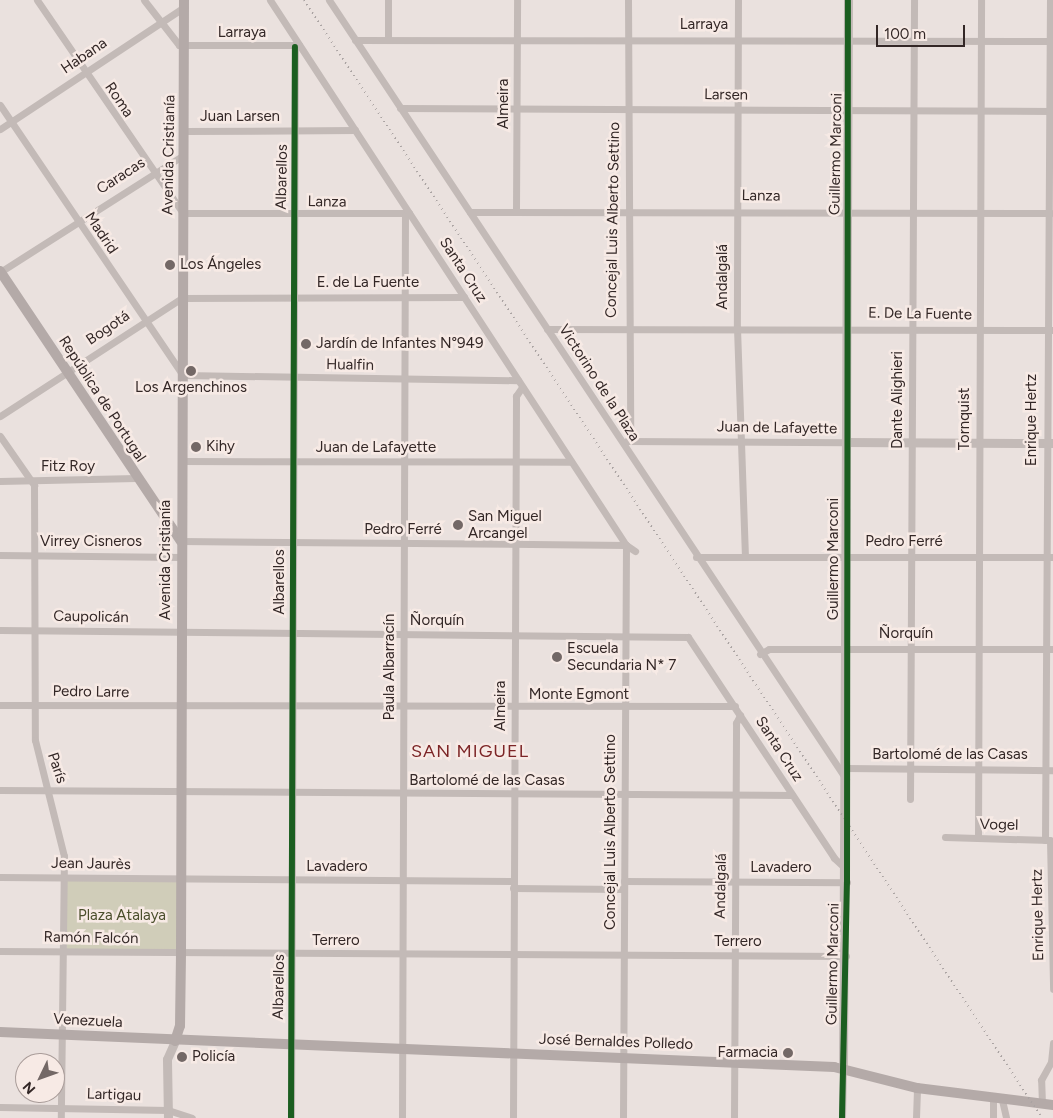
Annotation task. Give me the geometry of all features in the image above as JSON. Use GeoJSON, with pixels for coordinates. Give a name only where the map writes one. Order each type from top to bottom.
{"type":"FeatureCollection","features":[{"type":"Feature","properties":{"kind":"main road","name":"Avenida Cristianía"},"geometry":{"type":"LineString","coordinates":[[175,1041],[180,1026],[181,953],[184,4]]}},
{"type":"Feature","properties":{"kind":"main road","name":"República de Portugal"},"geometry":{"type":"LineString","coordinates":[[0,272],[136,478],[181,541]]}},
{"type":"Feature","properties":{"kind":"main road","name":"Venezuela"},"geometry":{"type":"LineString","coordinates":[[0,1032],[175,1041]]}},
{"type":"Feature","properties":{"kind":"main road","name":"José Bernaldes Polledo"},"geometry":{"type":"LineString","coordinates":[[175,1041],[734,1061],[843,1068],[917,1088],[1053,1106]]}},
{"type":"Feature","properties":{"kind":"street","name":"Roma"},"geometry":{"type":"LineString","coordinates":[[37,0],[152,173],[183,213]]}},
{"type":"Feature","properties":{"kind":"street"},"geometry":{"type":"LineString","coordinates":[[144,0],[173,42],[184,46]]}},
{"type":"Feature","properties":{"kind":"street","name":"Santa Cruz"},"geometry":{"type":"LineString","coordinates":[[270,0],[297,46],[355,130],[407,214],[464,296],[626,546],[635,552]]}},
{"type":"Feature","properties":{"kind":"street","name":"Victorino de la Plaza"},"geometry":{"type":"LineString","coordinates":[[329,0],[548,329],[760,654],[847,780]]}},
{"type":"Feature","properties":{"kind":"street"},"geometry":{"type":"LineString","coordinates":[[388,0],[388,38]]}},
{"type":"Feature","properties":{"kind":"street","name":"Almeira"},"geometry":{"type":"LineString","coordinates":[[516,209],[518,108],[517,0]]}},
{"type":"Feature","properties":{"kind":"street","name":"Concejal Luis Alberto Settino"},"geometry":{"type":"LineString","coordinates":[[628,0],[626,326],[630,440]]}},
{"type":"Feature","properties":{"kind":"street","name":"Andalgalá"},"geometry":{"type":"LineString","coordinates":[[738,0],[737,328],[745,554]]}},
{"type":"Feature","properties":{"kind":"street","name":"Guillermo Marconi"},"geometry":{"type":"LineString","coordinates":[[842,1118],[847,882],[848,0]]}},
{"type":"Feature","properties":{"kind":"street","name":"Dante Alighieri"},"geometry":{"type":"LineString","coordinates":[[910,799],[915,110],[914,0]]}},
{"type":"Feature","properties":{"kind":"street","name":"Tornquist"},"geometry":{"type":"LineString","coordinates":[[978,838],[981,0]]}},
{"type":"Feature","properties":{"kind":"street","name":"Enrique Hertz"},"geometry":{"type":"LineString","coordinates":[[1050,0],[1049,557],[1044,649],[1044,770],[1049,840],[1053,989]]}},
{"type":"Feature","properties":{"kind":"street","name":"Habana"},"geometry":{"type":"LineString","coordinates":[[0,129],[184,4]]}},
{"type":"Feature","properties":{"kind":"street","name":"Larraya"},"geometry":{"type":"LineString","coordinates":[[355,40],[388,38],[627,38],[1051,41]]}},
{"type":"Feature","properties":{"kind":"street","name":"Larraya"},"geometry":{"type":"LineString","coordinates":[[184,46],[297,46]]}},
{"type":"Feature","properties":{"kind":"street","name":"Albarellos"},"geometry":{"type":"LineString","coordinates":[[291,1118],[294,707],[294,214],[297,46]]}},
{"type":"Feature","properties":{"kind":"street","name":"Madrid"},"geometry":{"type":"LineString","coordinates":[[0,105],[143,321],[183,375]]}},
{"type":"Feature","properties":{"kind":"street","name":"Larsen"},"geometry":{"type":"LineString","coordinates":[[400,108],[1051,111]]}},
{"type":"Feature","properties":{"kind":"street","name":"Juan Larsen"},"geometry":{"type":"LineString","coordinates":[[184,131],[355,130]]}},
{"type":"Feature","properties":{"kind":"street","name":"Caracas"},"geometry":{"type":"LineString","coordinates":[[0,272],[152,173],[184,155]]}},
{"type":"Feature","properties":{"kind":"street","name":"Lanza"},"geometry":{"type":"LineString","coordinates":[[470,212],[516,209],[1051,213]]}},
{"type":"Feature","properties":{"kind":"street","name":"Lanza"},"geometry":{"type":"LineString","coordinates":[[183,213],[407,214]]}},
{"type":"Feature","properties":{"kind":"street","name":"Paula Albarracín"},"geometry":{"type":"LineString","coordinates":[[402,1118],[400,1050],[407,214]]}},
{"type":"Feature","properties":{"kind":"street","name":"E. de La Fuente"},"geometry":{"type":"LineString","coordinates":[[182,298],[464,296]]}},
{"type":"Feature","properties":{"kind":"street","name":"Bogotá"},"geometry":{"type":"LineString","coordinates":[[0,416],[143,321],[182,298]]}},
{"type":"Feature","properties":{"kind":"street","name":"E. De La Fuente"},"geometry":{"type":"LineString","coordinates":[[548,329],[626,326],[1049,330]]}},
{"type":"Feature","properties":{"kind":"street","name":"Hualfin"},"geometry":{"type":"LineString","coordinates":[[183,375],[520,383]]}},
{"type":"Feature","properties":{"kind":"street","name":"Almeira"},"geometry":{"type":"LineString","coordinates":[[513,1118],[512,954],[516,396],[520,383]]}},
{"type":"Feature","properties":{"kind":"street","name":"París"},"geometry":{"type":"LineString","coordinates":[[0,436],[34,485],[33,705],[36,748],[62,836],[65,878],[61,1034],[62,1118]]}},
{"type":"Feature","properties":{"kind":"street","name":"Juan de Lafayette"},"geometry":{"type":"LineString","coordinates":[[622,443],[630,440],[1049,443]]}},
{"type":"Feature","properties":{"kind":"street","name":"Juan de Lafayette"},"geometry":{"type":"LineString","coordinates":[[182,461],[572,462]]}},
{"type":"Feature","properties":{"kind":"street","name":"Fitz Roy"},"geometry":{"type":"LineString","coordinates":[[0,481],[136,478]]}},
{"type":"Feature","properties":{"kind":"street","name":"Pedro Ferré"},"geometry":{"type":"LineString","coordinates":[[181,541],[626,546]]}},
{"type":"Feature","properties":{"kind":"street","name":"Concejal Luis Alberto Settino"},"geometry":{"type":"LineString","coordinates":[[623,1118],[626,546]]}},
{"type":"Feature","properties":{"kind":"street","name":"Pedro Ferré"},"geometry":{"type":"LineString","coordinates":[[696,557],[745,554],[1049,557]]}},
{"type":"Feature","properties":{"kind":"street","name":"Virrey Cisneros"},"geometry":{"type":"LineString","coordinates":[[0,555],[181,557]]}},
{"type":"Feature","properties":{"kind":"street","name":"Caupolicán"},"geometry":{"type":"LineString","coordinates":[[0,630],[182,632]]}},
{"type":"Feature","properties":{"kind":"street","name":"Ñorquín"},"geometry":{"type":"LineString","coordinates":[[182,632],[626,635],[692,639]]}},
{"type":"Feature","properties":{"kind":"street","name":"Santa Cruz"},"geometry":{"type":"LineString","coordinates":[[692,639],[834,858],[847,870]]}},
{"type":"Feature","properties":{"kind":"street","name":"Ñorquín"},"geometry":{"type":"LineString","coordinates":[[760,654],[769,649],[910,647],[1053,650]]}},
{"type":"Feature","properties":{"kind":"street","name":"Pedro Larre"},"geometry":{"type":"LineString","coordinates":[[0,705],[182,706]]}},
{"type":"Feature","properties":{"kind":"street","name":"Monte Egmont"},"geometry":{"type":"LineString","coordinates":[[182,706],[404,708],[735,706]]}},
{"type":"Feature","properties":{"kind":"street","name":"Andalgalá"},"geometry":{"type":"LineString","coordinates":[[734,1118],[733,956],[736,723],[740,715]]}},
{"type":"Feature","properties":{"kind":"street","name":"Bartolomé de las Casas"},"geometry":{"type":"LineString","coordinates":[[847,768],[910,767],[1053,770]]}},
{"type":"Feature","properties":{"kind":"street","name":"Bartolomé de las Casas"},"geometry":{"type":"LineString","coordinates":[[0,790],[293,794],[792,795]]}},
{"type":"Feature","properties":{"kind":"street","name":"Vogel"},"geometry":{"type":"LineString","coordinates":[[945,837],[1049,840]]}},
{"type":"Feature","properties":{"kind":"street","name":"Jean Jaurès"},"geometry":{"type":"LineString","coordinates":[[0,877],[181,879]]}},
{"type":"Feature","properties":{"kind":"street","name":"Lavadero"},"geometry":{"type":"LineString","coordinates":[[181,879],[402,880],[624,889]]}},
{"type":"Feature","properties":{"kind":"street","name":"Lavadero"},"geometry":{"type":"LineString","coordinates":[[624,881],[847,882]]}},
{"type":"Feature","properties":{"kind":"street","name":"Ramón Falcón"},"geometry":{"type":"LineString","coordinates":[[0,951],[181,953]]}},
{"type":"Feature","properties":{"kind":"street","name":"Terrero"},"geometry":{"type":"LineString","coordinates":[[181,953],[846,956]]}},
{"type":"Feature","properties":{"kind":"street","name":"Avenida Cristianía"},"geometry":{"type":"LineString","coordinates":[[168,1114],[167,1059],[175,1041]]}},
{"type":"Feature","properties":{"kind":"street"},"geometry":{"type":"LineString","coordinates":[[1042,1104],[1041,1080],[1053,1043]]}},
{"type":"Feature","properties":{"kind":"street"},"geometry":{"type":"LineString","coordinates":[[916,1118],[917,1088]]}},
{"type":"Feature","properties":{"kind":"street"},"geometry":{"type":"LineString","coordinates":[[992,1118],[997,1099]]}},
{"type":"Feature","properties":{"kind":"street"},"geometry":{"type":"LineString","coordinates":[[997,1099],[1006,1118]]}},
{"type":"Feature","properties":{"kind":"street","name":"Lartigau"},"geometry":{"type":"LineString","coordinates":[[0,1107],[62,1106],[168,1114],[192,1118]]}},
{"type":"Feature","properties":{"kind":"green space","name":"Plaza Atalaya"},"geometry":{"type":"Polygon","coordinates":[[[66,880],[178,880],[177,952],[67,951],[66,880]]]}},
{"type":"Feature","properties":{"kind":"railway"},"geometry":{"type":"LineString","coordinates":[[304,0],[1042,1118]]}},
{"type":"Feature","properties":{"kind":"cycle path"},"geometry":{"type":"LineString","coordinates":[[842,1118],[847,882],[848,0]]}},
{"type":"Feature","properties":{"kind":"cycle path"},"geometry":{"type":"LineString","coordinates":[[291,1118],[295,47]]}},
{"type":"Feature","properties":{"kind":"place","name":"Los Ángeles"},"geometry":{"type":"Point","coordinates":[170,265]}},
{"type":"Feature","properties":{"kind":"place","name":"Jardín de Infantes N°949"},"geometry":{"type":"Point","coordinates":[306,344]}},
{"type":"Feature","properties":{"kind":"place","name":"Los Argenchinos"},"geometry":{"type":"Point","coordinates":[191,371]}},
{"type":"Feature","properties":{"kind":"place","name":"Kihy"},"geometry":{"type":"Point","coordinates":[196,447]}},
{"type":"Feature","properties":{"kind":"place","name":"San Miguel Arcangel"},"geometry":{"type":"Point","coordinates":[458,525]}},
{"type":"Feature","properties":{"kind":"place","name":"Escuela Secundaria N* 7"},"geometry":{"type":"Point","coordinates":[557,657]}},
{"type":"Feature","properties":{"kind":"place","name":"Farmacia"},"geometry":{"type":"Point","coordinates":[788,1053]}},
{"type":"Feature","properties":{"kind":"place","name":"Policía"},"geometry":{"type":"Point","coordinates":[182,1057]}},
{"type":"Feature","properties":{"kind":"district","name":"SAN MIGUEL"},"geometry":{"type":"Point","coordinates":[470,751]}}]}
